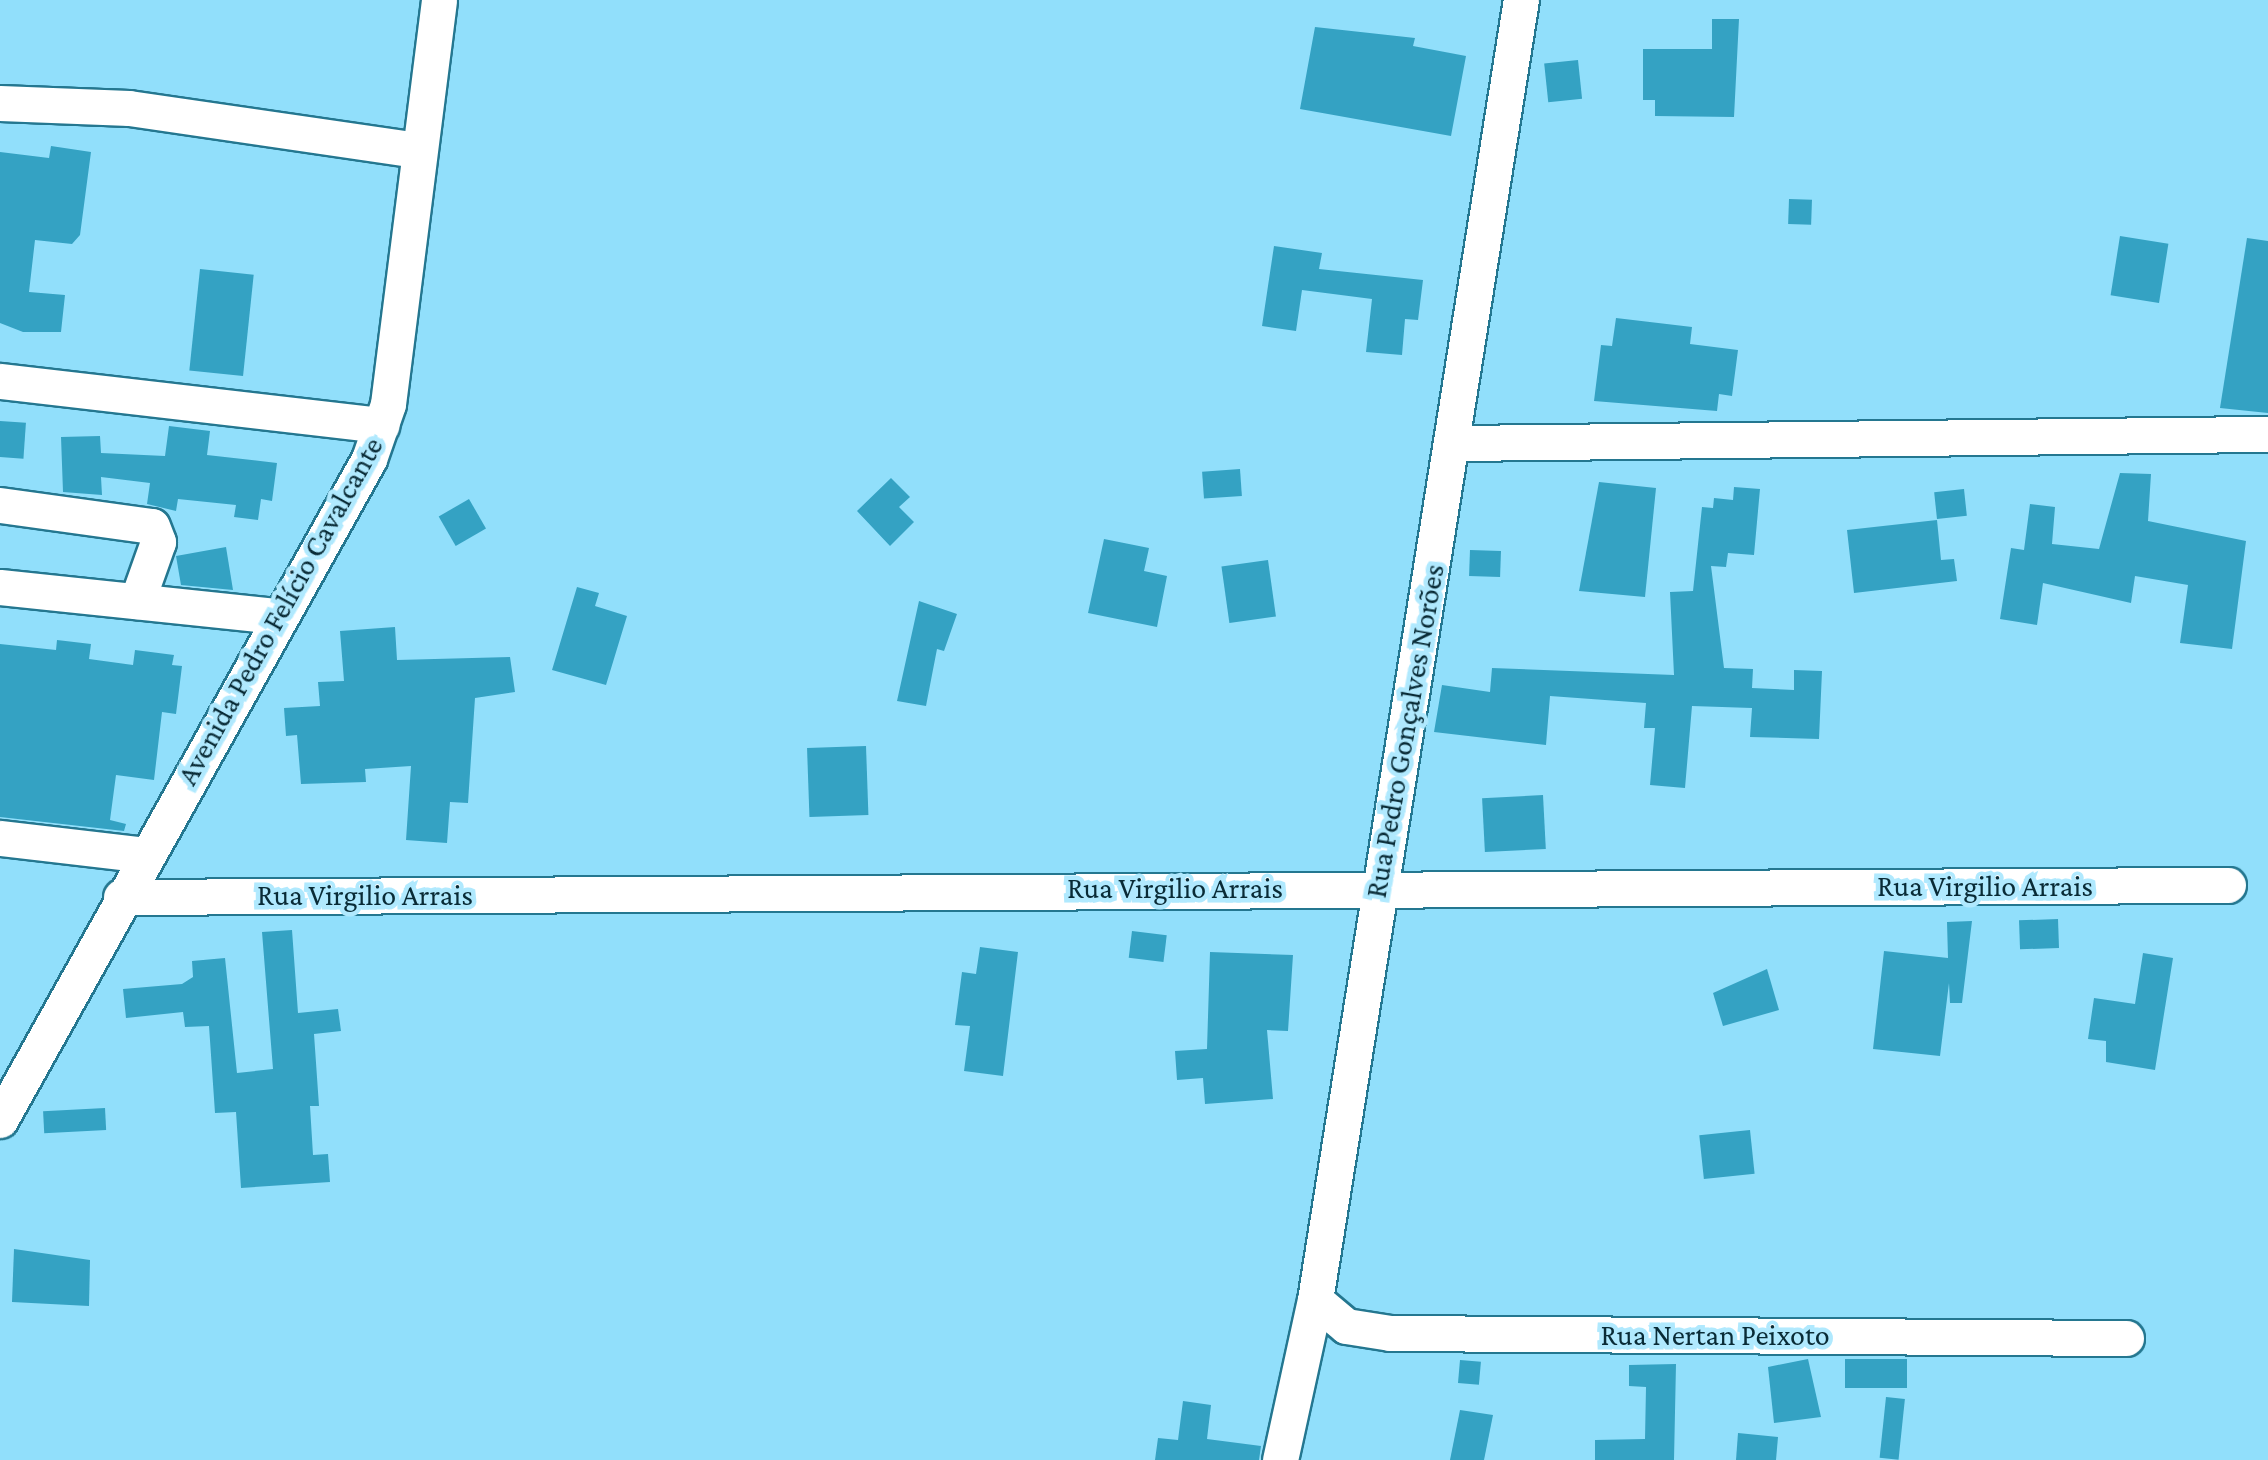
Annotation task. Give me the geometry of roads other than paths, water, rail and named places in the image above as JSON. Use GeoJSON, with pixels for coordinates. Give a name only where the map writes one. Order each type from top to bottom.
{"type":"FeatureCollection","features":[{"type":"Feature","properties":{"kind":"street","name":"Avenida Pedro Felício Cavalcante"},"geometry":{"type":"LineString","coordinates":[[0,1120],[381,425],[439,0]]}},
{"type":"Feature","properties":{"kind":"street","name":"Rua Pedro Gonçalves Norões"},"geometry":{"type":"LineString","coordinates":[[1280,1460],[1315,1300],[1376,887],[1456,443],[1521,0]]}},
{"type":"Feature","properties":{"kind":"street"},"geometry":{"type":"LineString","coordinates":[[0,103],[129,108],[418,150]]}},
{"type":"Feature","properties":{"kind":"street"},"geometry":{"type":"LineString","coordinates":[[0,381],[381,425]]}},
{"type":"Feature","properties":{"kind":"street"},"geometry":{"type":"LineString","coordinates":[[1456,443],[2268,434]]}},
{"type":"Feature","properties":{"kind":"street"},"geometry":{"type":"LineString","coordinates":[[0,505],[152,526],[158,542],[138,601]]}},
{"type":"Feature","properties":{"kind":"street"},"geometry":{"type":"LineString","coordinates":[[0,586],[276,616]]}},
{"type":"Feature","properties":{"kind":"street"},"geometry":{"type":"LineString","coordinates":[[0,838],[147,855]]}},
{"type":"Feature","properties":{"kind":"street","name":"Rua Virgilio Arrais"},"geometry":{"type":"LineString","coordinates":[[122,897],[1376,887],[2228,886]]}},
{"type":"Feature","properties":{"kind":"street","name":"Rua Nertan Peixoto"},"geometry":{"type":"LineString","coordinates":[[1315,1300],[1346,1326],[1390,1333],[2126,1338]]}}]}
